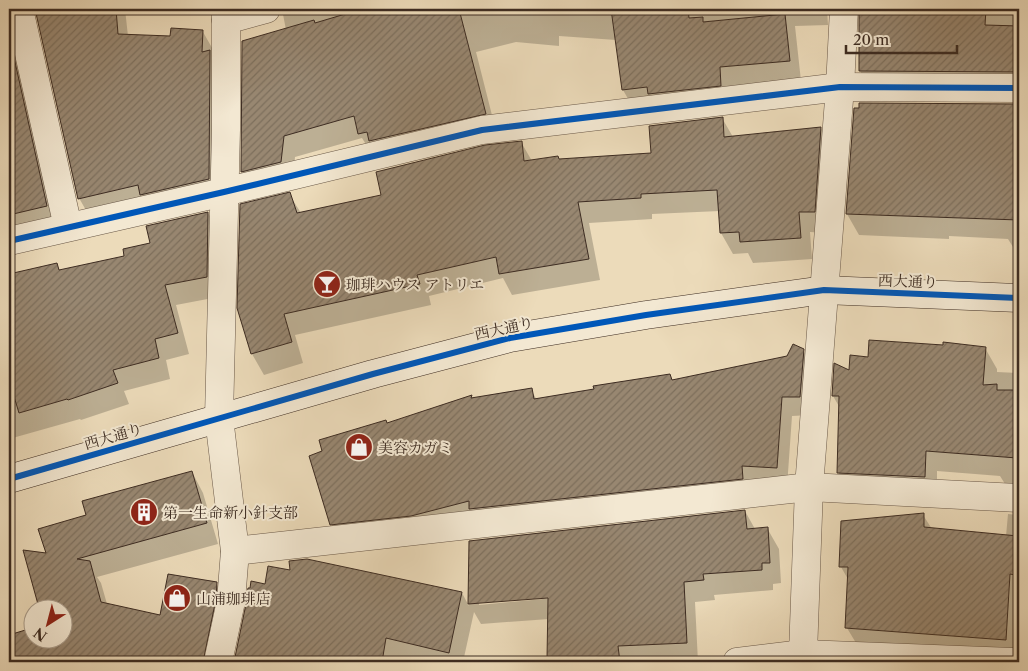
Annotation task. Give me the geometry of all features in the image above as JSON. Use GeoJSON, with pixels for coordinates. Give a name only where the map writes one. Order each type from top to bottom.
{"type":"FeatureCollection","features":[{"type":"Feature","properties":{"kind":"street"},"geometry":{"type":"LineString","coordinates":[[20,9],[68,226]]}},
{"type":"Feature","properties":{"kind":"street"},"geometry":{"type":"LineString","coordinates":[[218,662],[231,601],[235,551],[219,418],[226,14],[266,9]]}},
{"type":"Feature","properties":{"kind":"street"},"geometry":{"type":"LineString","coordinates":[[803,654],[810,487],[840,87],[844,9]]}},
{"type":"Feature","properties":{"kind":"street"},"geometry":{"type":"LineString","coordinates":[[9,241],[482,130],[840,87],[1019,88]]}},
{"type":"Feature","properties":{"kind":"street","name":"西大通り"},"geometry":{"type":"LineString","coordinates":[[9,479],[373,374],[510,338],[646,315],[824,290],[1019,298]]}},
{"type":"Feature","properties":{"kind":"street"},"geometry":{"type":"LineString","coordinates":[[235,551],[810,487],[1019,498]]}},
{"type":"Feature","properties":{"kind":"street"},"geometry":{"type":"LineString","coordinates":[[737,662],[803,654],[1012,662]]}},
{"type":"Feature","properties":{"kind":"building"},"geometry":{"type":"Polygon","coordinates":[[[35,9],[116,9],[118,34],[170,36],[171,28],[203,30],[202,52],[210,50],[209,179],[140,195],[138,185],[78,199],[35,9]]]}},
{"type":"Feature","properties":{"kind":"building"},"geometry":{"type":"Polygon","coordinates":[[[362,9],[459,9],[486,114],[369,141],[367,132],[358,134],[354,116],[284,136],[281,162],[241,172],[242,41],[314,20],[315,23],[362,9]]]}},
{"type":"Feature","properties":{"kind":"building"},"geometry":{"type":"Polygon","coordinates":[[[611,9],[688,9],[689,18],[703,17],[703,22],[785,14],[790,61],[720,67],[721,86],[648,94],[647,87],[622,90],[611,9]]]}},
{"type":"Feature","properties":{"kind":"building"},"geometry":{"type":"Polygon","coordinates":[[[859,9],[986,9],[985,25],[1019,26],[1019,72],[859,71],[859,9]]]}},
{"type":"Feature","properties":{"kind":"building"},"geometry":{"type":"Polygon","coordinates":[[[9,35],[47,206],[9,215],[9,35]]]}},
{"type":"Feature","properties":{"kind":"building"},"geometry":{"type":"Polygon","coordinates":[[[859,103],[1019,104],[1019,220],[846,214],[854,108],[859,108],[859,103]]]}},
{"type":"Feature","properties":{"kind":"building"},"geometry":{"type":"Polygon","coordinates":[[[723,117],[724,137],[821,127],[815,212],[799,212],[801,238],[740,242],[739,232],[720,233],[717,190],[641,194],[641,198],[578,202],[589,259],[499,274],[496,257],[417,275],[420,284],[284,314],[292,342],[251,354],[237,308],[240,204],[290,192],[297,213],[381,195],[376,172],[485,145],[522,141],[524,161],[558,156],[559,159],[651,153],[649,126],[723,117]]]}},
{"type":"Feature","properties":{"kind":"building"},"geometry":{"type":"Polygon","coordinates":[[[208,212],[207,277],[165,285],[178,333],[155,339],[159,358],[113,370],[118,383],[68,400],[19,413],[9,380],[9,274],[57,263],[59,270],[124,256],[123,249],[150,243],[146,226],[208,212]]]}},
{"type":"Feature","properties":{"kind":"building"},"geometry":{"type":"Polygon","coordinates":[[[869,340],[943,345],[943,342],[986,347],[983,385],[997,384],[997,390],[1018,390],[1019,432],[1017,458],[926,451],[925,477],[837,473],[839,396],[832,396],[834,363],[849,370],[850,355],[868,357],[869,340]]]}},
{"type":"Feature","properties":{"kind":"building"},"geometry":{"type":"Polygon","coordinates":[[[793,344],[804,349],[800,397],[782,397],[777,468],[742,466],[743,479],[469,509],[469,501],[411,516],[330,525],[309,456],[322,451],[319,440],[386,420],[387,423],[472,395],[471,398],[532,388],[534,399],[594,389],[593,386],[670,374],[672,380],[787,356],[793,344]]]}},
{"type":"Feature","properties":{"kind":"building"},"geometry":{"type":"Polygon","coordinates":[[[192,471],[207,523],[77,559],[90,561],[101,602],[160,615],[168,574],[217,582],[216,599],[203,662],[9,662],[9,635],[22,631],[22,648],[72,648],[72,598],[36,598],[23,550],[46,553],[38,529],[86,515],[82,501],[192,471]]]}},
{"type":"Feature","properties":{"kind":"building"},"geometry":{"type":"Polygon","coordinates":[[[745,510],[747,529],[768,527],[770,563],[762,563],[762,570],[703,574],[704,580],[684,582],[687,643],[618,646],[620,662],[582,662],[547,659],[548,598],[468,604],[469,541],[745,510]]]}},
{"type":"Feature","properties":{"kind":"building"},"geometry":{"type":"Polygon","coordinates":[[[924,513],[924,527],[1018,536],[1015,575],[1010,574],[1006,640],[845,628],[848,567],[839,567],[841,521],[924,513]]]}},
{"type":"Feature","properties":{"kind":"building"},"geometry":{"type":"Polygon","coordinates":[[[307,559],[462,592],[449,653],[386,638],[382,662],[234,662],[251,581],[265,584],[268,566],[290,570],[289,561],[307,559]]]}},
{"type":"Feature","properties":{"kind":"cycle path"},"geometry":{"type":"LineString","coordinates":[[9,241],[482,130],[840,87],[1019,88]]}},
{"type":"Feature","properties":{"kind":"cycle path"},"geometry":{"type":"LineString","coordinates":[[9,479],[373,374],[510,338],[646,315],[824,290],[1019,298]]}},
{"type":"Feature","properties":{"kind":"place","name":"珈琲ハウス アトリエ"},"geometry":{"type":"Point","coordinates":[327,284]}},
{"type":"Feature","properties":{"kind":"place","name":"美容カガミ"},"geometry":{"type":"Point","coordinates":[359,447]}},
{"type":"Feature","properties":{"kind":"place","name":"第一生命新小針支部"},"geometry":{"type":"Point","coordinates":[144,512]}},
{"type":"Feature","properties":{"kind":"place","name":"山浦珈琲店"},"geometry":{"type":"Point","coordinates":[177,598]}}]}
